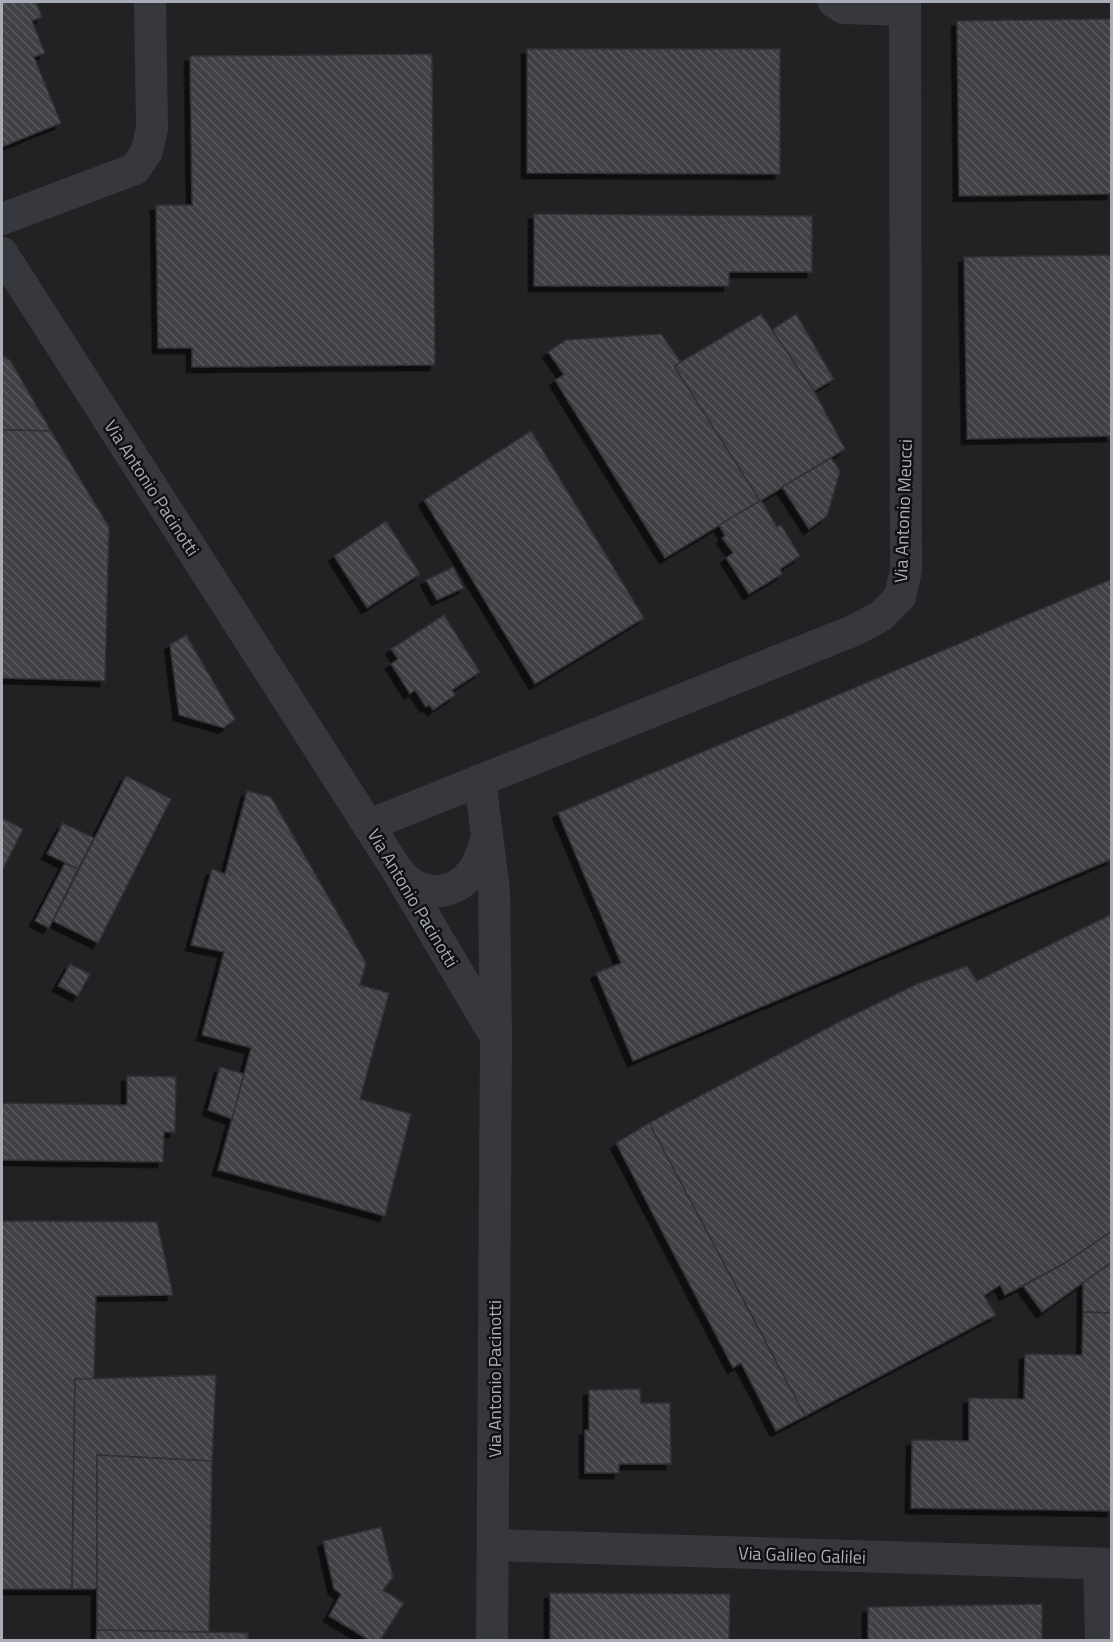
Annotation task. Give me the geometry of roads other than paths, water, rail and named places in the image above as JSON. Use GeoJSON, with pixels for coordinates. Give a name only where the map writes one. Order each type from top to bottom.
{"type":"FeatureCollection","features":[{"type":"Feature","properties":{"kind":"street"},"geometry":{"type":"LineString","coordinates":[[2,219],[135,169],[147,152],[152,128],[150,2]]}},
{"type":"Feature","properties":{"kind":"street"},"geometry":{"type":"LineString","coordinates":[[834,2],[843,8],[905,6]]}},
{"type":"Feature","properties":{"kind":"street","name":"Via Antonio Meucci"},"geometry":{"type":"LineString","coordinates":[[369,825],[855,630],[881,616],[900,597],[906,570],[905,6]]}},
{"type":"Feature","properties":{"kind":"street","name":"Via Antonio Pacinotti"},"geometry":{"type":"LineString","coordinates":[[2,253],[369,825],[496,1037],[492,1641]]}},
{"type":"Feature","properties":{"kind":"street"},"geometry":{"type":"LineString","coordinates":[[480,780],[494,890],[496,1037]]}},
{"type":"Feature","properties":{"kind":"street"},"geometry":{"type":"LineString","coordinates":[[397,870],[407,882],[420,890],[435,892],[450,890],[464,882],[474,871],[487,837]]}},
{"type":"Feature","properties":{"kind":"street","name":"Via Galileo Galilei"},"geometry":{"type":"LineString","coordinates":[[493,1545],[1105,1564]]}},
{"type":"Feature","properties":{"kind":"street"},"geometry":{"type":"LineString","coordinates":[[1101,1641],[1105,1564]]}}]}
